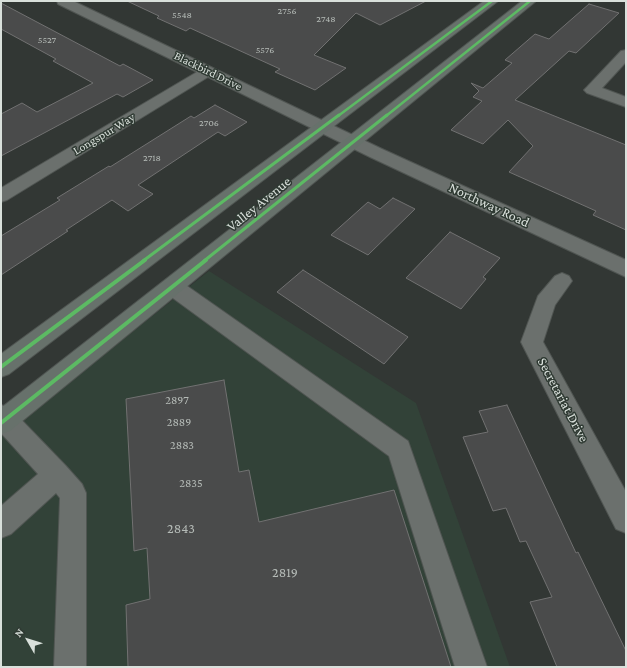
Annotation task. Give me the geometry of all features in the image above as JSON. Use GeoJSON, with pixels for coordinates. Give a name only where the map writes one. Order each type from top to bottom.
{"type":"FeatureCollection","features":[{"type":"Feature","properties":{"kind":"main road","name":"Valley Avenue"},"geometry":{"type":"LineString","coordinates":[[1,367],[492,1]]}},
{"type":"Feature","properties":{"kind":"main road","name":"Valley Avenue"},"geometry":{"type":"LineString","coordinates":[[2,420],[173,287],[530,1]]}},
{"type":"Feature","properties":{"kind":"street","name":"Blackbird Drive"},"geometry":{"type":"LineString","coordinates":[[63,1],[353,142]]}},
{"type":"Feature","properties":{"kind":"street"},"geometry":{"type":"LineString","coordinates":[[626,54],[592,90],[626,102]]}},
{"type":"Feature","properties":{"kind":"street","name":"Longspur Way"},"geometry":{"type":"LineString","coordinates":[[1,196],[208,71]]}},
{"type":"Feature","properties":{"kind":"street","name":"Northway Road"},"geometry":{"type":"LineString","coordinates":[[353,142],[626,269]]}},
{"type":"Feature","properties":{"kind":"street","name":"Secretariat Drive"},"geometry":{"type":"LineString","coordinates":[[562,281],[545,302],[532,342],[626,519]]}},
{"type":"Feature","properties":{"kind":"street"},"geometry":{"type":"LineString","coordinates":[[173,287],[399,449],[471,667]]}},
{"type":"Feature","properties":{"kind":"street"},"geometry":{"type":"LineString","coordinates":[[2,420],[73,493],[70,667]]}},
{"type":"Feature","properties":{"kind":"street"},"geometry":{"type":"LineString","coordinates":[[1,524],[57,475]]}},
{"type":"Feature","properties":{"kind":"shaded area"},"geometry":{"type":"Polygon","coordinates":[[[209,271],[416,403],[510,667],[1,667],[1,436],[209,271]]]}},
{"type":"Feature","properties":{"kind":"building"},"geometry":{"type":"Polygon","coordinates":[[[127,1],[426,1],[380,25],[356,13],[314,55],[346,68],[315,90],[275,72],[280,69],[190,28],[186,31],[157,18],[159,16],[127,1]]]}},
{"type":"Feature","properties":{"kind":"building"},"geometry":{"type":"Polygon","coordinates":[[[1,3],[120,66],[123,64],[153,80],[123,97],[117,94],[1,156],[1,114],[22,103],[37,112],[93,83],[53,61],[56,59],[1,29],[1,3]]]}},
{"type":"Feature","properties":{"kind":"building"},"geometry":{"type":"Polygon","coordinates":[[[589,4],[619,13],[576,53],[569,51],[515,100],[626,145],[626,230],[593,215],[596,211],[509,172],[533,146],[508,120],[483,144],[451,130],[482,101],[473,97],[479,91],[471,83],[483,88],[512,63],[505,60],[535,34],[549,39],[589,4]]]}},
{"type":"Feature","properties":{"kind":"building"},"geometry":{"type":"Polygon","coordinates":[[[215,105],[247,122],[225,136],[218,132],[138,185],[153,194],[128,211],[112,200],[1,275],[1,236],[60,200],[57,198],[109,166],[110,167],[191,116],[194,118],[215,105]]]}},
{"type":"Feature","properties":{"kind":"building"},"geometry":{"type":"Polygon","coordinates":[[[393,198],[415,209],[368,255],[331,235],[368,202],[380,209],[393,198]]]}},
{"type":"Feature","properties":{"kind":"building"},"geometry":{"type":"Polygon","coordinates":[[[450,232],[500,258],[483,277],[486,279],[461,309],[406,278],[450,232]]]}},
{"type":"Feature","properties":{"kind":"building"},"geometry":{"type":"Polygon","coordinates":[[[303,270],[408,337],[384,364],[277,292],[303,270]]]}},
{"type":"Feature","properties":{"kind":"building"},"geometry":{"type":"Polygon","coordinates":[[[224,380],[239,472],[249,470],[259,522],[394,490],[451,667],[128,667],[126,605],[150,599],[147,548],[134,551],[126,399],[224,380]]]}},
{"type":"Feature","properties":{"kind":"building"},"geometry":{"type":"Polygon","coordinates":[[[507,405],[576,553],[578,552],[626,651],[626,667],[557,667],[530,602],[552,597],[526,541],[520,542],[506,508],[493,511],[463,437],[488,432],[479,411],[507,405]]]}},
{"type":"Feature","properties":{"kind":"cycle path"},"geometry":{"type":"LineString","coordinates":[[1,367],[492,1]]}},
{"type":"Feature","properties":{"kind":"cycle path"},"geometry":{"type":"LineString","coordinates":[[1,423],[530,1]]}}]}
